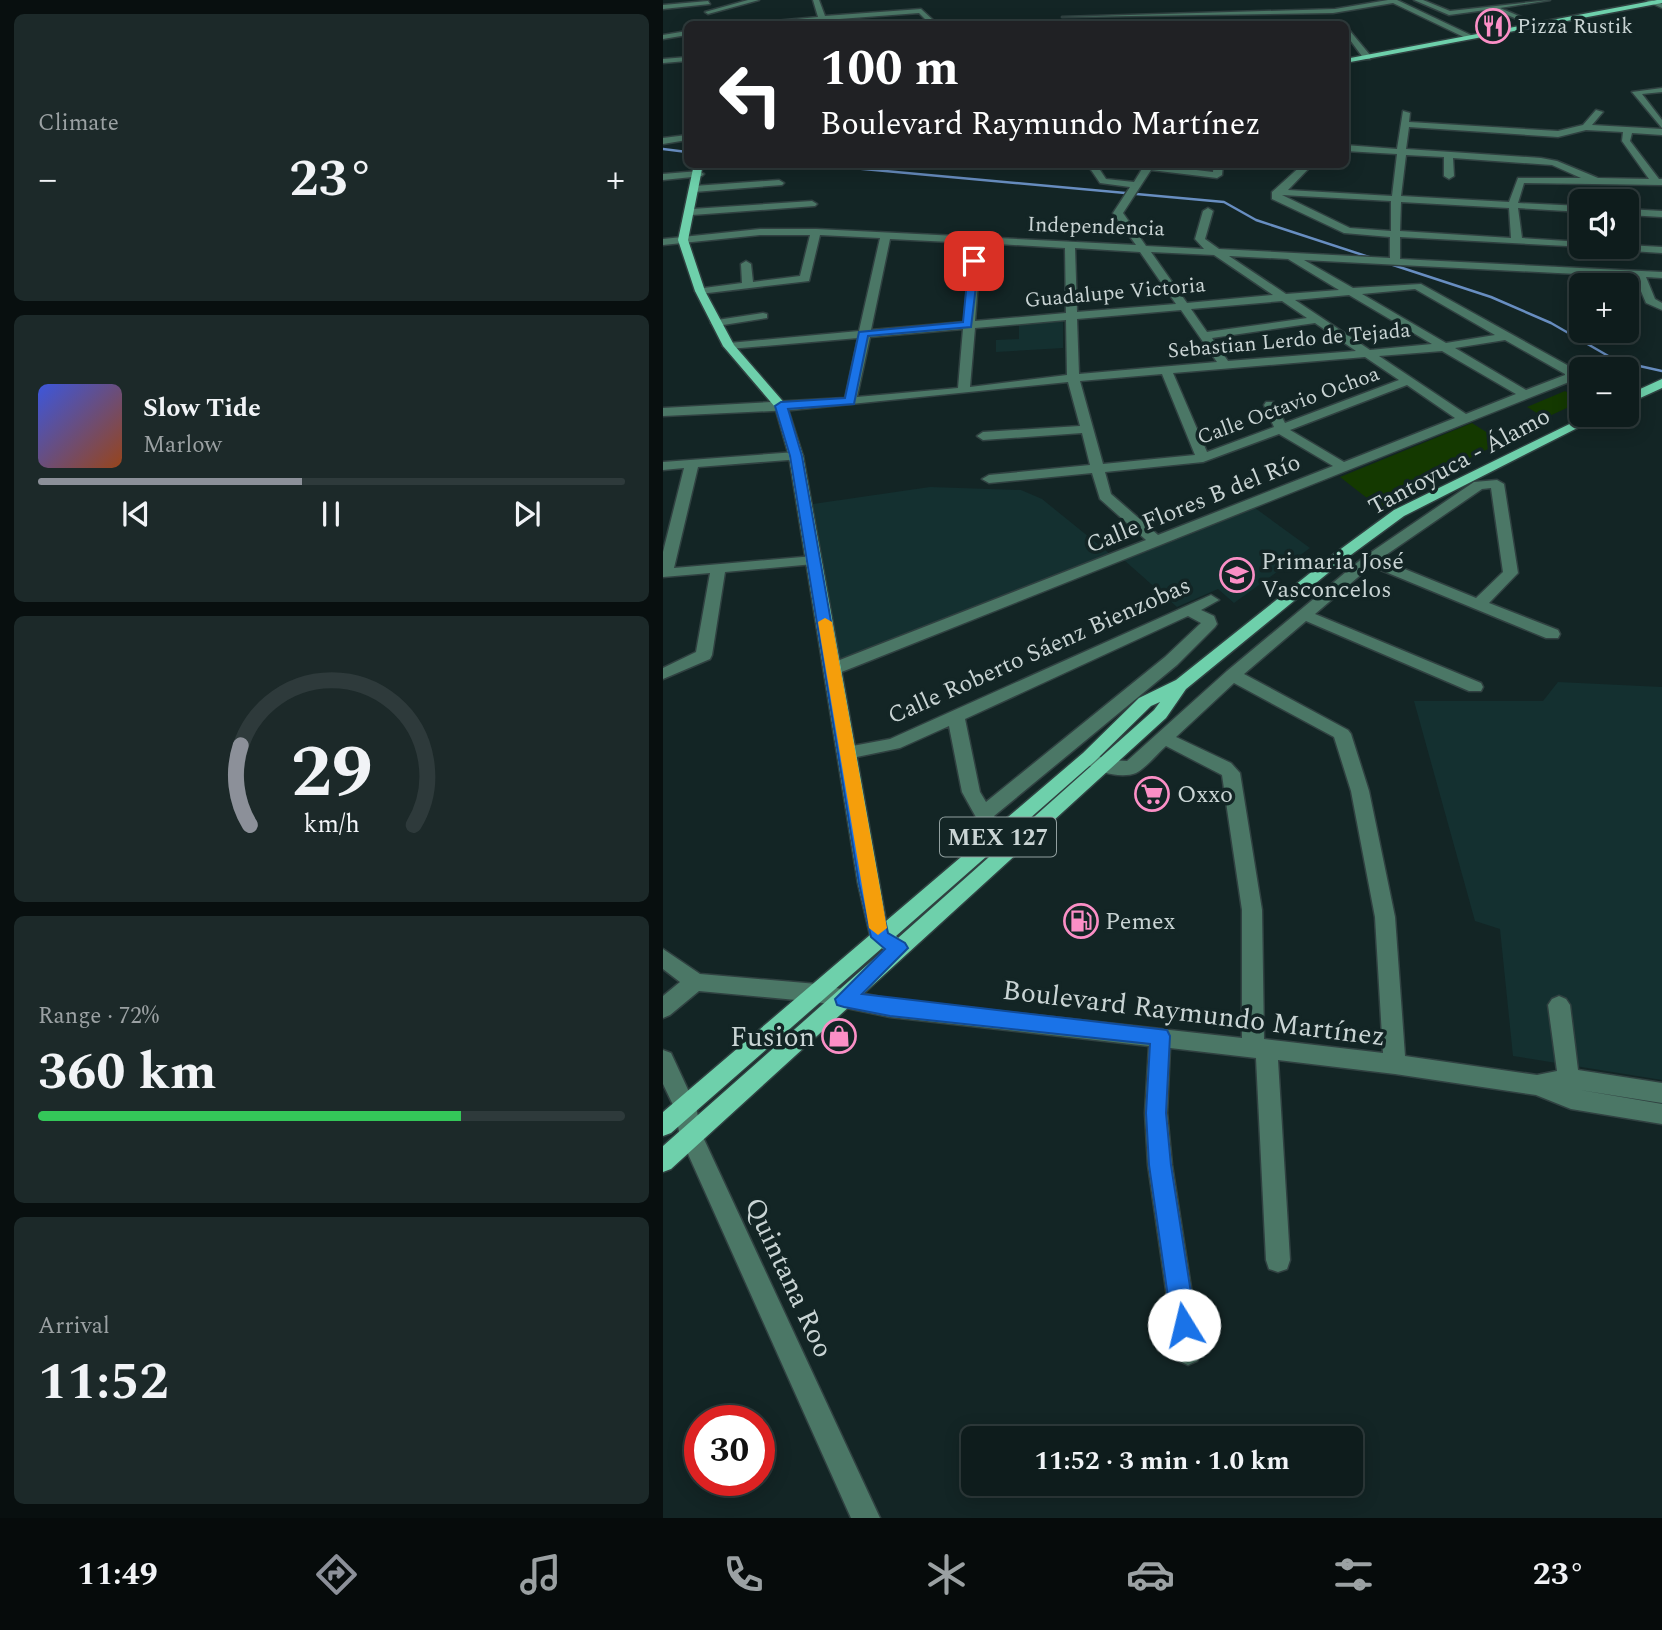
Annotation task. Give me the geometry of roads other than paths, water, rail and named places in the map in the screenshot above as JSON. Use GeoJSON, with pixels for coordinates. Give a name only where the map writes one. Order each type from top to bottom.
{"type":"FeatureCollection","features":[{"type":"Feature","properties":{"kind":"main road"},"geometry":{"type":"LineString","coordinates":[[1349,58],[1651,2]]}},
{"type":"Feature","properties":{"kind":"main road"},"geometry":{"type":"LineString","coordinates":[[699,169],[692,212],[683,240],[700,291],[729,346],[781,406],[796,456],[815,560],[868,884],[880,937],[898,948]]}},
{"type":"Feature","properties":{"kind":"main road"},"geometry":{"type":"LineString","coordinates":[[1639,394],[1662,383]]}},
{"type":"Feature","properties":{"kind":"main road","name":"Tantoyuca - Álamo"},"geometry":{"type":"LineString","coordinates":[[1096,762],[1160,715],[1182,684],[1339,557],[1399,513],[1573,427]]}},
{"type":"Feature","properties":{"kind":"main road","name":"MEX 127"},"geometry":{"type":"LineString","coordinates":[[663,1161],[844,999],[1001,846],[1096,762]]}},
{"type":"Feature","properties":{"kind":"main road","name":"MEX 127"},"geometry":{"type":"LineString","coordinates":[[663,1126],[880,937],[1001,846]]}},
{"type":"Feature","properties":{"kind":"street"},"geometry":{"type":"LineString","coordinates":[[709,12],[756,0]]}},
{"type":"Feature","properties":{"kind":"street"},"geometry":{"type":"LineString","coordinates":[[816,0],[823,21]]}},
{"type":"Feature","properties":{"kind":"street"},"geometry":{"type":"LineString","coordinates":[[1205,0],[1213,21]]}},
{"type":"Feature","properties":{"kind":"street"},"geometry":{"type":"LineString","coordinates":[[1263,0],[1273,15]]}},
{"type":"Feature","properties":{"kind":"street"},"geometry":{"type":"LineString","coordinates":[[1325,0],[1340,21]]}},
{"type":"Feature","properties":{"kind":"street"},"geometry":{"type":"LineString","coordinates":[[1064,18],[1273,15],[1333,10],[1393,0],[1468,36]]}},
{"type":"Feature","properties":{"kind":"street"},"geometry":{"type":"LineString","coordinates":[[1420,1],[1442,0]]}},
{"type":"Feature","properties":{"kind":"street"},"geometry":{"type":"LineString","coordinates":[[1420,1],[1445,13],[1547,0]]}},
{"type":"Feature","properties":{"kind":"street"},"geometry":{"type":"LineString","coordinates":[[921,11],[925,1]]}},
{"type":"Feature","properties":{"kind":"street"},"geometry":{"type":"LineString","coordinates":[[663,6],[708,2],[710,21]]}},
{"type":"Feature","properties":{"kind":"street"},"geometry":{"type":"LineString","coordinates":[[1159,5],[1167,21]]}},
{"type":"Feature","properties":{"kind":"street"},"geometry":{"type":"LineString","coordinates":[[1366,5],[1376,12]]}},
{"type":"Feature","properties":{"kind":"street"},"geometry":{"type":"LineString","coordinates":[[1505,6],[1538,23]]}},
{"type":"Feature","properties":{"kind":"street"},"geometry":{"type":"LineString","coordinates":[[1493,7],[1538,23]]}},
{"type":"Feature","properties":{"kind":"street"},"geometry":{"type":"LineString","coordinates":[[831,21],[921,11],[930,21]]}},
{"type":"Feature","properties":{"kind":"street"},"geometry":{"type":"LineString","coordinates":[[893,13],[898,21]]}},
{"type":"Feature","properties":{"kind":"street"},"geometry":{"type":"LineString","coordinates":[[663,37],[684,34]]}},
{"type":"Feature","properties":{"kind":"street"},"geometry":{"type":"LineString","coordinates":[[1349,34],[1366,55]]}},
{"type":"Feature","properties":{"kind":"street"},"geometry":{"type":"LineString","coordinates":[[663,61],[684,59]]}},
{"type":"Feature","properties":{"kind":"street"},"geometry":{"type":"LineString","coordinates":[[1662,90],[1637,90],[1662,126]]}},
{"type":"Feature","properties":{"kind":"street"},"geometry":{"type":"LineString","coordinates":[[1586,127],[1599,111]]}},
{"type":"Feature","properties":{"kind":"street"},"geometry":{"type":"LineString","coordinates":[[1392,262],[1406,113]]}},
{"type":"Feature","properties":{"kind":"street"},"geometry":{"type":"LineString","coordinates":[[1404,124],[1558,134],[1586,127],[1662,132]]}},
{"type":"Feature","properties":{"kind":"street"},"geometry":{"type":"LineString","coordinates":[[1628,130],[1626,141],[1659,182]]}},
{"type":"Feature","properties":{"kind":"street"},"geometry":{"type":"LineString","coordinates":[[1554,163],[1557,159],[1552,139],[1558,134]]}},
{"type":"Feature","properties":{"kind":"street"},"geometry":{"type":"LineString","coordinates":[[663,141],[684,138]]}},
{"type":"Feature","properties":{"kind":"street"},"geometry":{"type":"LineString","coordinates":[[1349,148],[1554,163],[1596,181]]}},
{"type":"Feature","properties":{"kind":"street"},"geometry":{"type":"LineString","coordinates":[[1448,155],[1449,176]]}},
{"type":"Feature","properties":{"kind":"street"},"geometry":{"type":"LineString","coordinates":[[1094,168],[1103,181],[1131,190]]}},
{"type":"Feature","properties":{"kind":"street"},"geometry":{"type":"LineString","coordinates":[[1148,168],[1118,213],[1224,364]]}},
{"type":"Feature","properties":{"kind":"street"},"geometry":{"type":"LineString","coordinates":[[1184,168],[1218,170]]}},
{"type":"Feature","properties":{"kind":"street"},"geometry":{"type":"LineString","coordinates":[[1276,195],[1305,168]]}},
{"type":"Feature","properties":{"kind":"street"},"geometry":{"type":"LineString","coordinates":[[663,177],[699,169]]}},
{"type":"Feature","properties":{"kind":"street"},"geometry":{"type":"LineString","coordinates":[[1517,241],[1514,205],[1521,180],[1659,182]]}},
{"type":"Feature","properties":{"kind":"street"},"geometry":{"type":"LineString","coordinates":[[694,189],[779,183]]}},
{"type":"Feature","properties":{"kind":"street"},"geometry":{"type":"LineString","coordinates":[[1276,195],[1569,208]]}},
{"type":"Feature","properties":{"kind":"street"},"geometry":{"type":"LineString","coordinates":[[1276,195],[1340,229],[1569,243]]}},
{"type":"Feature","properties":{"kind":"street"},"geometry":{"type":"LineString","coordinates":[[692,212],[812,204]]}},
{"type":"Feature","properties":{"kind":"street"},"geometry":{"type":"LineString","coordinates":[[1208,211],[1200,239],[1212,250],[1464,418]]}},
{"type":"Feature","properties":{"kind":"street"},"geometry":{"type":"LineString","coordinates":[[1639,213],[1662,214]]}},
{"type":"Feature","properties":{"kind":"street","name":"Independencia"},"geometry":{"type":"LineString","coordinates":[[663,242],[760,232],[816,232],[1212,250],[1618,273]]}},
{"type":"Feature","properties":{"kind":"street"},"geometry":{"type":"LineString","coordinates":[[700,291],[805,279],[806,264],[816,232]]}},
{"type":"Feature","properties":{"kind":"street"},"geometry":{"type":"LineString","coordinates":[[850,401],[886,235]]}},
{"type":"Feature","properties":{"kind":"street"},"geometry":{"type":"LineString","coordinates":[[964,391],[976,239]]}},
{"type":"Feature","properties":{"kind":"street"},"geometry":{"type":"LineString","coordinates":[[1070,244],[1073,378],[1105,496],[1157,542]]}},
{"type":"Feature","properties":{"kind":"street"},"geometry":{"type":"LineString","coordinates":[[1639,249],[1662,250]]}},
{"type":"Feature","properties":{"kind":"street"},"geometry":{"type":"LineString","coordinates":[[1290,256],[1524,394]]}},
{"type":"Feature","properties":{"kind":"street"},"geometry":{"type":"LineString","coordinates":[[746,264],[748,286]]}},
{"type":"Feature","properties":{"kind":"street"},"geometry":{"type":"LineString","coordinates":[[1639,274],[1650,301],[1662,307]]}},
{"type":"Feature","properties":{"kind":"street","name":"Independencia"},"geometry":{"type":"LineString","coordinates":[[1639,274],[1662,275]]}},
{"type":"Feature","properties":{"kind":"street","name":"Guadalupe Victoria"},"geometry":{"type":"LineString","coordinates":[[729,346],[1422,287],[1507,336]]}},
{"type":"Feature","properties":{"kind":"street"},"geometry":{"type":"LineString","coordinates":[[717,323],[763,316]]}},
{"type":"Feature","properties":{"kind":"street"},"geometry":{"type":"LineString","coordinates":[[1203,336],[1316,320]]}},
{"type":"Feature","properties":{"kind":"street","name":"Sebastian Lerdo de Tejada"},"geometry":{"type":"LineString","coordinates":[[781,406],[1443,346],[1507,336]]}},
{"type":"Feature","properties":{"kind":"street","name":"Calle Flores B del Río"},"geometry":{"type":"LineString","coordinates":[[833,669],[1570,377],[1572,373],[1565,368],[1507,336]]}},
{"type":"Feature","properties":{"kind":"street"},"geometry":{"type":"LineString","coordinates":[[1166,370],[1203,458]]}},
{"type":"Feature","properties":{"kind":"street","name":"Calle Octavio Ochoa"},"geometry":{"type":"LineString","coordinates":[[989,479],[1203,458],[1408,381]]}},
{"type":"Feature","properties":{"kind":"street"},"geometry":{"type":"LineString","coordinates":[[1270,405],[1282,430],[1343,467]]}},
{"type":"Feature","properties":{"kind":"street"},"geometry":{"type":"LineString","coordinates":[[663,412],[781,406]]}},
{"type":"Feature","properties":{"kind":"street"},"geometry":{"type":"LineString","coordinates":[[983,436],[1088,429]]}},
{"type":"Feature","properties":{"kind":"street"},"geometry":{"type":"LineString","coordinates":[[663,466],[796,456]]}},
{"type":"Feature","properties":{"kind":"street"},"geometry":{"type":"LineString","coordinates":[[692,464],[664,573],[815,560]]}},
{"type":"Feature","properties":{"kind":"street"},"geometry":{"type":"LineString","coordinates":[[1096,762],[1131,768],[1233,675],[1369,560],[1479,485],[1497,484],[1511,573],[1480,603]]}},
{"type":"Feature","properties":{"kind":"street"},"geometry":{"type":"LineString","coordinates":[[1369,560],[1552,634]]}},
{"type":"Feature","properties":{"kind":"street"},"geometry":{"type":"LineString","coordinates":[[663,674],[704,655],[718,569]]}},
{"type":"Feature","properties":{"kind":"street","name":"Calle Roberto Sáenz Bienzobas"},"geometry":{"type":"LineString","coordinates":[[847,753],[894,744],[1211,600]]}},
{"type":"Feature","properties":{"kind":"street"},"geometry":{"type":"LineString","coordinates":[[983,815],[1171,661],[1209,624],[1209,619],[1189,611]]}},
{"type":"Feature","properties":{"kind":"street"},"geometry":{"type":"LineString","coordinates":[[1305,615],[1475,687]]}},
{"type":"Feature","properties":{"kind":"street"},"geometry":{"type":"LineString","coordinates":[[1233,675],[1342,734],[1360,791],[1385,917],[1395,1064]]}},
{"type":"Feature","properties":{"kind":"street"},"geometry":{"type":"LineString","coordinates":[[956,717],[971,792],[1001,846]]}},
{"type":"Feature","properties":{"kind":"street"},"geometry":{"type":"LineString","coordinates":[[1165,739],[1225,766],[1231,773],[1252,910],[1259,1047],[1278,1260]]}},
{"type":"Feature","properties":{"kind":"street"},"geometry":{"type":"LineString","coordinates":[[663,957],[695,982],[817,993],[844,999]]}},
{"type":"Feature","properties":{"kind":"street"},"geometry":{"type":"LineString","coordinates":[[663,1009],[695,982]]}},
{"type":"Feature","properties":{"kind":"street","name":"Boulevard Raymundo Martínez"},"geometry":{"type":"LineString","coordinates":[[844,999],[890,1008],[1395,1064],[1537,1086],[1662,1093]]}},
{"type":"Feature","properties":{"kind":"street"},"geometry":{"type":"LineString","coordinates":[[1559,1005],[1570,1089]]}},
{"type":"Feature","properties":{"kind":"street"},"geometry":{"type":"LineString","coordinates":[[1160,1036],[1156,1113],[1160,1165],[1188,1352]]}},
{"type":"Feature","properties":{"kind":"street","name":"Quintana Roo"},"geometry":{"type":"LineString","coordinates":[[663,1060],[685,1107],[691,1136],[866,1518]]}},
{"type":"Feature","properties":{"kind":"street","name":"Boulevard Raymundo Martínez"},"geometry":{"type":"LineString","coordinates":[[1570,1089],[1662,1114]]}},
{"type":"Feature","properties":{"kind":"waterway"},"geometry":{"type":"LineString","coordinates":[[663,149],[684,152]]}},
{"type":"Feature","properties":{"kind":"waterway"},"geometry":{"type":"LineString","coordinates":[[853,168],[1224,202],[1256,220],[1372,258]]}},
{"type":"Feature","properties":{"kind":"waterway"},"geometry":{"type":"LineString","coordinates":[[1387,263],[1491,297],[1551,323],[1617,361],[1662,371]]}},
{"type":"Feature","properties":{"kind":"place","name":"Pizza Rustik"},"geometry":{"type":"Point","coordinates":[1493,26]}},
{"type":"Feature","properties":{"kind":"place","name":"Primaria José Vasconcelos"},"geometry":{"type":"Point","coordinates":[1237,575]}},
{"type":"Feature","properties":{"kind":"place","name":"Oxxo"},"geometry":{"type":"Point","coordinates":[1152,794]}},
{"type":"Feature","properties":{"kind":"place","name":"Pemex"},"geometry":{"type":"Point","coordinates":[1081,921]}},
{"type":"Feature","properties":{"kind":"place","name":"Fusion"},"geometry":{"type":"Point","coordinates":[839,1036]}}]}
